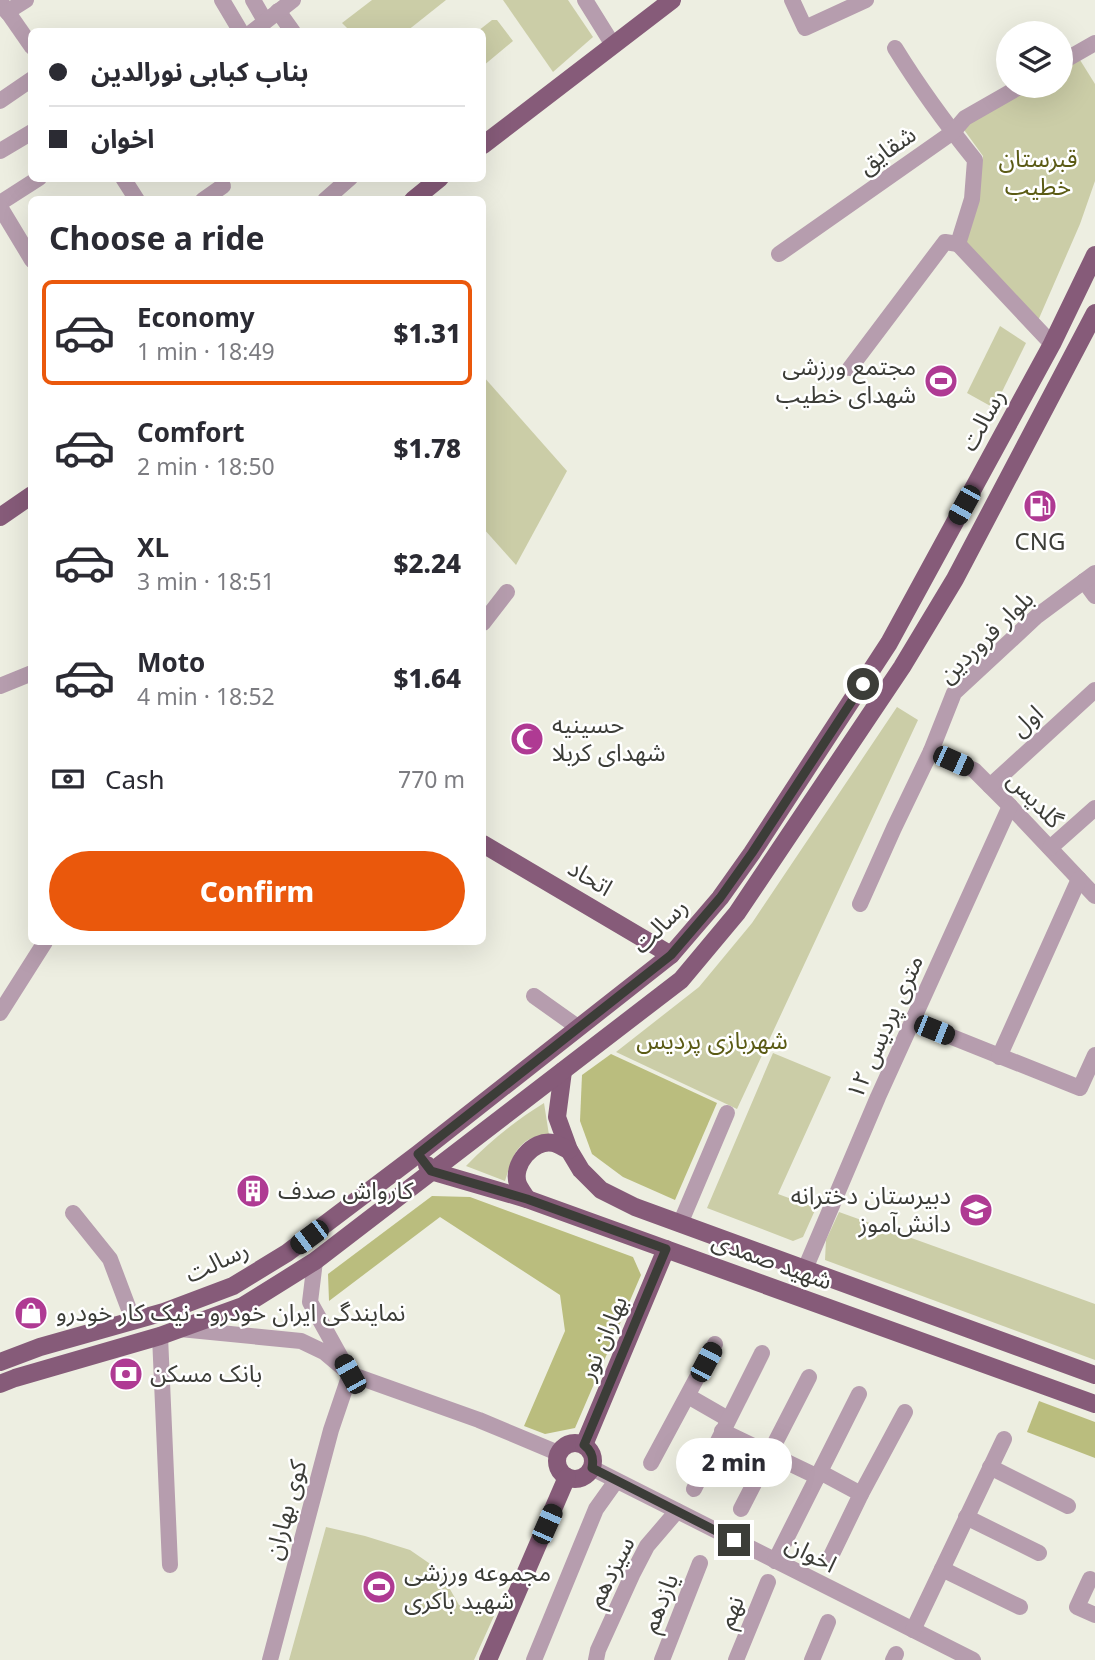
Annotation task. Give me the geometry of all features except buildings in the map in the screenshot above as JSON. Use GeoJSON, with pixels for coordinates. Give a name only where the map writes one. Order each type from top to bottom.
{"type":"FeatureCollection","features":[{"type":"Feature","properties":{"kind":"main road"},"geometry":{"type":"LineString","coordinates":[[486,143],[672,0]]}},
{"type":"Feature","properties":{"kind":"main road"},"geometry":{"type":"LineString","coordinates":[[418,196],[435,182]]}},
{"type":"Feature","properties":{"kind":"main road","name":"رسالت"},"geometry":{"type":"LineString","coordinates":[[0,1362],[40,1347],[164,1312],[233,1286],[287,1253],[418,1154],[671,955],[720,898],[752,853],[889,643],[1052,344],[1095,255]]}},
{"type":"Feature","properties":{"kind":"main road","name":"رسالت"},"geometry":{"type":"LineString","coordinates":[[0,1384],[160,1336],[243,1307],[314,1261],[681,980],[737,913],[902,667],[956,579],[1095,313]]}},
{"type":"Feature","properties":{"kind":"main road"},"geometry":{"type":"LineString","coordinates":[[0,517],[28,498]]}},
{"type":"Feature","properties":{"kind":"main road","name":"اتحاد"},"geometry":{"type":"LineString","coordinates":[[486,846],[671,955]]}},
{"type":"Feature","properties":{"kind":"main road","name":"شهید صمدی"},"geometry":{"type":"LineString","coordinates":[[563,1071],[557,1117],[569,1150],[581,1170],[601,1190],[635,1207],[680,1224],[1095,1375]]}},
{"type":"Feature","properties":{"kind":"main road"},"geometry":{"type":"LineString","coordinates":[[527,1199],[517,1183],[518,1168],[526,1153],[539,1144],[553,1143],[569,1150]]}},
{"type":"Feature","properties":{"kind":"main road"},"geometry":{"type":"LineString","coordinates":[[418,1154],[431,1171]]}},
{"type":"Feature","properties":{"kind":"main road","name":"شهید صمدی"},"geometry":{"type":"LineString","coordinates":[[431,1171],[527,1199],[1095,1404]]}},
{"type":"Feature","properties":{"kind":"main road","name":"بهاران نور"},"geometry":{"type":"LineString","coordinates":[[584,1445],[666,1249]]}},
{"type":"Feature","properties":{"kind":"main road"},"geometry":{"type":"LineString","coordinates":[[943,1349],[951,1348],[960,1337],[952,1323]]}},
{"type":"Feature","properties":{"kind":"main road"},"geometry":{"type":"LineString","coordinates":[[988,1365],[978,1351],[982,1342],[995,1338]]}},
{"type":"Feature","properties":{"kind":"main road"},"geometry":{"type":"LineString","coordinates":[[566,1445],[584,1445],[592,1452],[592,1468],[579,1479],[562,1474],[557,1464],[558,1454],[566,1445]]}},
{"type":"Feature","properties":{"kind":"main road"},"geometry":{"type":"LineString","coordinates":[[488,1660],[567,1477]]}},
{"type":"Feature","properties":{"kind":"street"},"geometry":{"type":"LineString","coordinates":[[26,0],[2,4],[28,41]]}},
{"type":"Feature","properties":{"kind":"street"},"geometry":{"type":"LineString","coordinates":[[222,0],[239,28]]}},
{"type":"Feature","properties":{"kind":"street"},"geometry":{"type":"LineString","coordinates":[[253,0],[265,21],[283,28]]}},
{"type":"Feature","properties":{"kind":"street"},"geometry":{"type":"LineString","coordinates":[[265,21],[293,0]]}},
{"type":"Feature","properties":{"kind":"street"},"geometry":{"type":"LineString","coordinates":[[585,0],[613,45]]}},
{"type":"Feature","properties":{"kind":"street"},"geometry":{"type":"LineString","coordinates":[[792,0],[805,28],[866,0]]}},
{"type":"Feature","properties":{"kind":"street"},"geometry":{"type":"LineString","coordinates":[[1073,56],[1095,43]]}},
{"type":"Feature","properties":{"kind":"street"},"geometry":{"type":"LineString","coordinates":[[895,48],[975,160],[972,199],[958,244]]}},
{"type":"Feature","properties":{"kind":"street"},"geometry":{"type":"LineString","coordinates":[[0,101],[28,82]]}},
{"type":"Feature","properties":{"kind":"street","name":"شقایق"},"geometry":{"type":"LineString","coordinates":[[779,254],[953,132],[965,118],[1000,98]]}},
{"type":"Feature","properties":{"kind":"street"},"geometry":{"type":"LineString","coordinates":[[0,151],[28,134]]}},
{"type":"Feature","properties":{"kind":"street"},"geometry":{"type":"LineString","coordinates":[[28,253],[1,209],[34,182]]}},
{"type":"Feature","properties":{"kind":"street"},"geometry":{"type":"LineString","coordinates":[[330,196],[345,182]]}},
{"type":"Feature","properties":{"kind":"street"},"geometry":{"type":"LineString","coordinates":[[209,196],[223,186]]}},
{"type":"Feature","properties":{"kind":"street"},"geometry":{"type":"LineString","coordinates":[[850,368],[945,242],[958,244],[1052,344]]}},
{"type":"Feature","properties":{"kind":"street"},"geometry":{"type":"LineString","coordinates":[[1090,577],[1095,596]]}},
{"type":"Feature","properties":{"kind":"street","name":"بلوار فروردین"},"geometry":{"type":"LineString","coordinates":[[860,904],[931,751],[954,693],[1037,616],[1090,577]]}},
{"type":"Feature","properties":{"kind":"street"},"geometry":{"type":"LineString","coordinates":[[486,619],[507,592]]}},
{"type":"Feature","properties":{"kind":"street"},"geometry":{"type":"LineString","coordinates":[[0,686],[28,677]]}},
{"type":"Feature","properties":{"kind":"street","name":"اول"},"geometry":{"type":"LineString","coordinates":[[990,786],[1095,690]]}},
{"type":"Feature","properties":{"kind":"street","name":"گلدیس"},"geometry":{"type":"LineString","coordinates":[[931,751],[974,770],[1095,896]]}},
{"type":"Feature","properties":{"kind":"street","name":"۱۲ متری پردیس"},"geometry":{"type":"LineString","coordinates":[[805,1269],[878,1097],[1010,806]]}},
{"type":"Feature","properties":{"kind":"street"},"geometry":{"type":"LineString","coordinates":[[1050,848],[1095,808]]}},
{"type":"Feature","properties":{"kind":"street"},"geometry":{"type":"LineString","coordinates":[[999,1057],[1079,878]]}},
{"type":"Feature","properties":{"kind":"street"},"geometry":{"type":"LineString","coordinates":[[0,1013],[43,945]]}},
{"type":"Feature","properties":{"kind":"street"},"geometry":{"type":"LineString","coordinates":[[534,996],[579,1028]]}},
{"type":"Feature","properties":{"kind":"street"},"geometry":{"type":"LineString","coordinates":[[912,1021],[1080,1088],[1095,1055]]}},
{"type":"Feature","properties":{"kind":"street"},"geometry":{"type":"LineString","coordinates":[[680,1224],[727,1113]]}},
{"type":"Feature","properties":{"kind":"street"},"geometry":{"type":"LineString","coordinates":[[73,1213],[110,1259],[133,1320]]}},
{"type":"Feature","properties":{"kind":"street"},"geometry":{"type":"LineString","coordinates":[[314,1261],[310,1302],[350,1374]]}},
{"type":"Feature","properties":{"kind":"street"},"geometry":{"type":"LineString","coordinates":[[180,1329],[301,1341],[324,1352],[350,1374],[479,1420],[558,1454]]}},
{"type":"Feature","properties":{"kind":"street"},"geometry":{"type":"LineString","coordinates":[[160,1336],[170,1564]]}},
{"type":"Feature","properties":{"kind":"street"},"geometry":{"type":"LineString","coordinates":[[651,1463],[715,1344]]}},
{"type":"Feature","properties":{"kind":"street"},"geometry":{"type":"LineString","coordinates":[[694,1489],[762,1353]]}},
{"type":"Feature","properties":{"kind":"street","name":"کوی بهاران"},"geometry":{"type":"LineString","coordinates":[[270,1660],[331,1430],[350,1374]]}},
{"type":"Feature","properties":{"kind":"street"},"geometry":{"type":"LineString","coordinates":[[741,1509],[809,1377]]}},
{"type":"Feature","properties":{"kind":"street"},"geometry":{"type":"LineString","coordinates":[[775,1561],[859,1394]]}},
{"type":"Feature","properties":{"kind":"street"},"geometry":{"type":"LineString","coordinates":[[688,1396],[769,1454],[861,1494]]}},
{"type":"Feature","properties":{"kind":"street"},"geometry":{"type":"LineString","coordinates":[[831,1556],[905,1412]]}},
{"type":"Feature","properties":{"kind":"street"},"geometry":{"type":"LineString","coordinates":[[913,1630],[1003,1438]]}},
{"type":"Feature","properties":{"kind":"street"},"geometry":{"type":"LineString","coordinates":[[990,1467],[1068,1506]]}},
{"type":"Feature","properties":{"kind":"street","name":"اخوان"},"geometry":{"type":"LineString","coordinates":[[592,1468],[973,1660]]}},
{"type":"Feature","properties":{"kind":"street"},"geometry":{"type":"LineString","coordinates":[[534,1660],[596,1509],[616,1481]]}},
{"type":"Feature","properties":{"kind":"street","name":"سیزدهم"},"geometry":{"type":"LineString","coordinates":[[596,1660],[598,1650],[647,1546],[677,1511]]}},
{"type":"Feature","properties":{"kind":"street"},"geometry":{"type":"LineString","coordinates":[[966,1517],[1039,1553]]}},
{"type":"Feature","properties":{"kind":"street","name":"یازدهم"},"geometry":{"type":"LineString","coordinates":[[662,1660],[700,1563]]}},
{"type":"Feature","properties":{"kind":"street"},"geometry":{"type":"LineString","coordinates":[[942,1569],[1020,1607]]}},
{"type":"Feature","properties":{"kind":"street"},"geometry":{"type":"LineString","coordinates":[[1090,1579],[1077,1608],[1095,1615]]}},
{"type":"Feature","properties":{"kind":"street","name":"نهم"},"geometry":{"type":"LineString","coordinates":[[736,1660],[768,1582]]}},
{"type":"Feature","properties":{"kind":"street"},"geometry":{"type":"LineString","coordinates":[[812,1660],[828,1622]]}},
{"type":"Feature","properties":{"kind":"green space"},"geometry":{"type":"Polygon","coordinates":[[[372,0],[446,0],[411,28],[347,28],[342,23],[372,0]]]}},
{"type":"Feature","properties":{"kind":"green space"},"geometry":{"type":"Polygon","coordinates":[[[503,0],[568,0],[593,37],[553,72],[503,0]]]}},
{"type":"Feature","properties":{"kind":"green space"},"geometry":{"type":"Polygon","coordinates":[[[492,20],[497,20],[513,41],[486,64],[486,28],[482,28],[492,20]]]}},
{"type":"Feature","properties":{"kind":"green space","name":"قبرستان خطیب"},"geometry":{"type":"Polygon","coordinates":[[[1080,60],[1095,84],[1095,181],[1080,224],[1037,323],[963,243],[976,199],[983,156],[962,127],[1014,98],[1073,98],[1073,64],[1080,60]]]}},
{"type":"Feature","properties":{"kind":"green space"},"geometry":{"type":"Polygon","coordinates":[[[1000,326],[1026,343],[994,408],[967,393],[1000,326]]]}},
{"type":"Feature","properties":{"kind":"green space"},"geometry":{"type":"Polygon","coordinates":[[[486,379],[567,471],[516,565],[486,531],[486,379]]]}},
{"type":"Feature","properties":{"kind":"green space","name":"شهربازی پردیس"},"geometry":{"type":"Polygon","coordinates":[[[897,707],[918,720],[737,1109],[616,1052],[699,987],[752,923],[897,707]]]}},
{"type":"Feature","properties":{"kind":"green space"},"geometry":{"type":"Polygon","coordinates":[[[773,1053],[831,1077],[778,1194],[816,1208],[803,1237],[793,1241],[707,1208],[773,1053]]]}},
{"type":"Feature","properties":{"kind":"green space"},"geometry":{"type":"Polygon","coordinates":[[[611,1054],[717,1103],[675,1200],[623,1177],[592,1154],[580,1121],[582,1075],[611,1054]]]}},
{"type":"Feature","properties":{"kind":"green space"},"geometry":{"type":"Polygon","coordinates":[[[544,1103],[549,1135],[530,1139],[518,1149],[505,1181],[466,1166],[503,1132],[544,1103]]]}},
{"type":"Feature","properties":{"kind":"green space"},"geometry":{"type":"Polygon","coordinates":[[[432,1196],[470,1197],[633,1257],[641,1275],[575,1428],[545,1434],[524,1426],[565,1331],[560,1295],[440,1217],[329,1301],[328,1274],[432,1196]]]}},
{"type":"Feature","properties":{"kind":"green space"},"geometry":{"type":"Polygon","coordinates":[[[839,1212],[1095,1304],[1095,1360],[825,1260],[826,1240],[839,1212]]]}},
{"type":"Feature","properties":{"kind":"green space"},"geometry":{"type":"Polygon","coordinates":[[[1039,1401],[1095,1422],[1095,1458],[1027,1432],[1039,1401]]]}},
{"type":"Feature","properties":{"kind":"green space","name":"مجموعه ورزشی شهید باکری"},"geometry":{"type":"Polygon","coordinates":[[[326,1527],[410,1550],[439,1570],[459,1605],[494,1616],[474,1660],[289,1660],[326,1527]]]}},
{"type":"Feature","properties":{"kind":"place","name":"مجتمع ورزشی شهدای خطیب"},"geometry":{"type":"Point","coordinates":[941,381]}},
{"type":"Feature","properties":{"kind":"place","name":"CNG"},"geometry":{"type":"Point","coordinates":[1040,506]}},
{"type":"Feature","properties":{"kind":"place","name":"حسینیه شهدای کربلا"},"geometry":{"type":"Point","coordinates":[527,739]}},
{"type":"Feature","properties":{"kind":"place","name":"کارواش صدف"},"geometry":{"type":"Point","coordinates":[253,1191]}},
{"type":"Feature","properties":{"kind":"place","name":"دبیرستان دخترانه دانش‌آموز"},"geometry":{"type":"Point","coordinates":[976,1210]}},
{"type":"Feature","properties":{"kind":"place","name":"نمایندگی ایران خودرو - نیک کار خودرو"},"geometry":{"type":"Point","coordinates":[31,1313]}},
{"type":"Feature","properties":{"kind":"place","name":"بانک مسکن"},"geometry":{"type":"Point","coordinates":[126,1374]}},
{"type":"Feature","properties":{"kind":"place","name":"مجموعه ورزشی شهید باکری"},"geometry":{"type":"Point","coordinates":[379,1587]}},
{"type":"Feature","properties":{"kind":"route"},"geometry":{"type":"LineString","coordinates":[[734,1540],[592,1468],[592,1452],[584,1445],[666,1249],[527,1199],[431,1171],[418,1154],[671,955],[720,898],[752,853],[863,684]]}}]}
